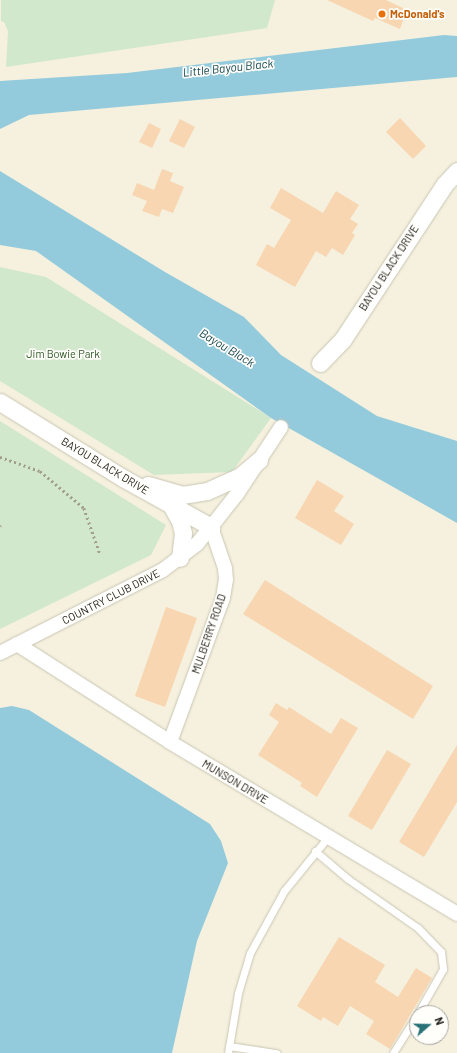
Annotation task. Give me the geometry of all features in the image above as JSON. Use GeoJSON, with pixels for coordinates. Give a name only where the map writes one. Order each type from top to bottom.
{"type":"FeatureCollection","features":[{"type":"Feature","properties":{"kind":"street","name":"BAYOU BLACK DRIVE"},"geometry":{"type":"LineString","coordinates":[[320,363],[343,339],[444,184],[457,171]]}},
{"type":"Feature","properties":{"kind":"street","name":"BAYOU BLACK DRIVE"},"geometry":{"type":"LineString","coordinates":[[0,402],[123,478],[212,527]]}},
{"type":"Feature","properties":{"kind":"street"},"geometry":{"type":"LineString","coordinates":[[212,527],[237,494],[281,427]]}},
{"type":"Feature","properties":{"kind":"street"},"geometry":{"type":"LineString","coordinates":[[123,478],[182,494],[194,493],[230,482],[258,460]]}},
{"type":"Feature","properties":{"kind":"street"},"geometry":{"type":"LineString","coordinates":[[171,505],[180,522],[183,533],[180,558]]}},
{"type":"Feature","properties":{"kind":"street","name":"COUNTRY CLUB DRIVE"},"geometry":{"type":"LineString","coordinates":[[0,653],[147,580],[180,558],[212,527]]}},
{"type":"Feature","properties":{"kind":"street","name":"MULBERRY ROAD"},"geometry":{"type":"LineString","coordinates":[[170,742],[223,598],[226,580],[225,568],[212,527]]}},
{"type":"Feature","properties":{"kind":"street","name":"MUNSON DRIVE"},"geometry":{"type":"LineString","coordinates":[[17,644],[170,742],[457,914]]}},
{"type":"Feature","properties":{"kind":"lane"},"geometry":{"type":"LineString","coordinates":[[276,1053],[228,1050],[238,993],[250,953],[284,891],[315,851],[328,838]]}},
{"type":"Feature","properties":{"kind":"lane"},"geometry":{"type":"LineString","coordinates":[[315,851],[348,879],[418,928],[441,952],[443,969],[423,1005]]}},
{"type":"Feature","properties":{"kind":"lane"},"geometry":{"type":"LineString","coordinates":[[393,1053],[409,1028]]}},
{"type":"Feature","properties":{"kind":"path"},"geometry":{"type":"LineString","coordinates":[[0,457],[40,471],[84,508],[100,554]]}},
{"type":"Feature","properties":{"kind":"green space"},"geometry":{"type":"Polygon","coordinates":[[[1,0],[275,0],[267,28],[6,67],[8,31],[4,22],[1,21],[1,0]]]}},
{"type":"Feature","properties":{"kind":"green space","name":"Jim Bowie Park"},"geometry":{"type":"Polygon","coordinates":[[[0,267],[46,277],[271,418],[232,472],[154,475],[0,381],[0,267]]]}},
{"type":"Feature","properties":{"kind":"green space"},"geometry":{"type":"Polygon","coordinates":[[[0,421],[166,525],[151,555],[0,629],[0,421]]]}},
{"type":"Feature","properties":{"kind":"water","name":"Little Bayou Black"},"geometry":{"type":"Polygon","coordinates":[[[444,35],[457,36],[457,77],[29,115],[0,129],[0,81],[127,73],[444,35]]]}},
{"type":"Feature","properties":{"kind":"water","name":"Bayou Black"},"geometry":{"type":"Polygon","coordinates":[[[0,171],[165,272],[244,317],[281,355],[377,416],[457,441],[457,523],[271,418],[36,251],[0,245],[0,171]]]}},
{"type":"Feature","properties":{"kind":"water"},"geometry":{"type":"Polygon","coordinates":[[[12,706],[29,710],[210,824],[221,841],[228,863],[197,941],[172,1053],[0,1053],[0,708],[12,706]]]}},
{"type":"Feature","properties":{"kind":"building","name":"McDonald's"},"geometry":{"type":"Polygon","coordinates":[[[327,0],[386,0],[407,10],[400,29],[375,18],[373,21],[327,0]]]}},
{"type":"Feature","properties":{"kind":"building"},"geometry":{"type":"Polygon","coordinates":[[[400,118],[426,146],[413,159],[386,132],[400,118]]]}},
{"type":"Feature","properties":{"kind":"building"},"geometry":{"type":"Polygon","coordinates":[[[180,119],[195,127],[184,148],[169,141],[180,119]]]}},
{"type":"Feature","properties":{"kind":"building"},"geometry":{"type":"Polygon","coordinates":[[[149,123],[161,129],[152,148],[139,142],[149,123]]]}},
{"type":"Feature","properties":{"kind":"building"},"geometry":{"type":"Polygon","coordinates":[[[162,169],[173,173],[170,181],[184,187],[173,213],[162,209],[159,217],[142,211],[147,201],[132,195],[137,183],[154,190],[162,169]]]}},
{"type":"Feature","properties":{"kind":"building"},"geometry":{"type":"Polygon","coordinates":[[[281,188],[323,213],[336,191],[359,205],[350,219],[358,224],[352,233],[355,235],[343,255],[332,248],[326,257],[316,251],[295,287],[256,265],[267,244],[274,248],[291,220],[270,208],[281,188]]]}},
{"type":"Feature","properties":{"kind":"building"},"geometry":{"type":"Polygon","coordinates":[[[317,480],[344,496],[334,511],[354,524],[341,545],[295,518],[317,480]]]}},
{"type":"Feature","properties":{"kind":"building"},"geometry":{"type":"Polygon","coordinates":[[[265,580],[433,686],[413,719],[243,614],[265,580]]]}},
{"type":"Feature","properties":{"kind":"building"},"geometry":{"type":"Polygon","coordinates":[[[166,607],[197,618],[165,707],[135,696],[166,607]]]}},
{"type":"Feature","properties":{"kind":"building"},"geometry":{"type":"Polygon","coordinates":[[[276,703],[287,710],[289,707],[331,734],[341,718],[358,728],[317,797],[300,786],[302,783],[258,755],[279,722],[269,715],[276,703]]]}},
{"type":"Feature","properties":{"kind":"building"},"geometry":{"type":"Polygon","coordinates":[[[457,745],[457,802],[424,857],[399,842],[457,745]]]}},
{"type":"Feature","properties":{"kind":"building"},"geometry":{"type":"Polygon","coordinates":[[[387,750],[411,764],[372,830],[348,816],[387,750]]]}},
{"type":"Feature","properties":{"kind":"building"},"geometry":{"type":"Polygon","coordinates":[[[339,937],[385,965],[375,982],[398,997],[416,968],[432,978],[416,1005],[409,1005],[409,1017],[390,1049],[366,1034],[374,1021],[350,1006],[338,1026],[323,1017],[321,1021],[297,1006],[339,937]]]}},
{"type":"Feature","properties":{"kind":"place","name":"McDonald's"},"geometry":{"type":"Point","coordinates":[382,14]}}]}
